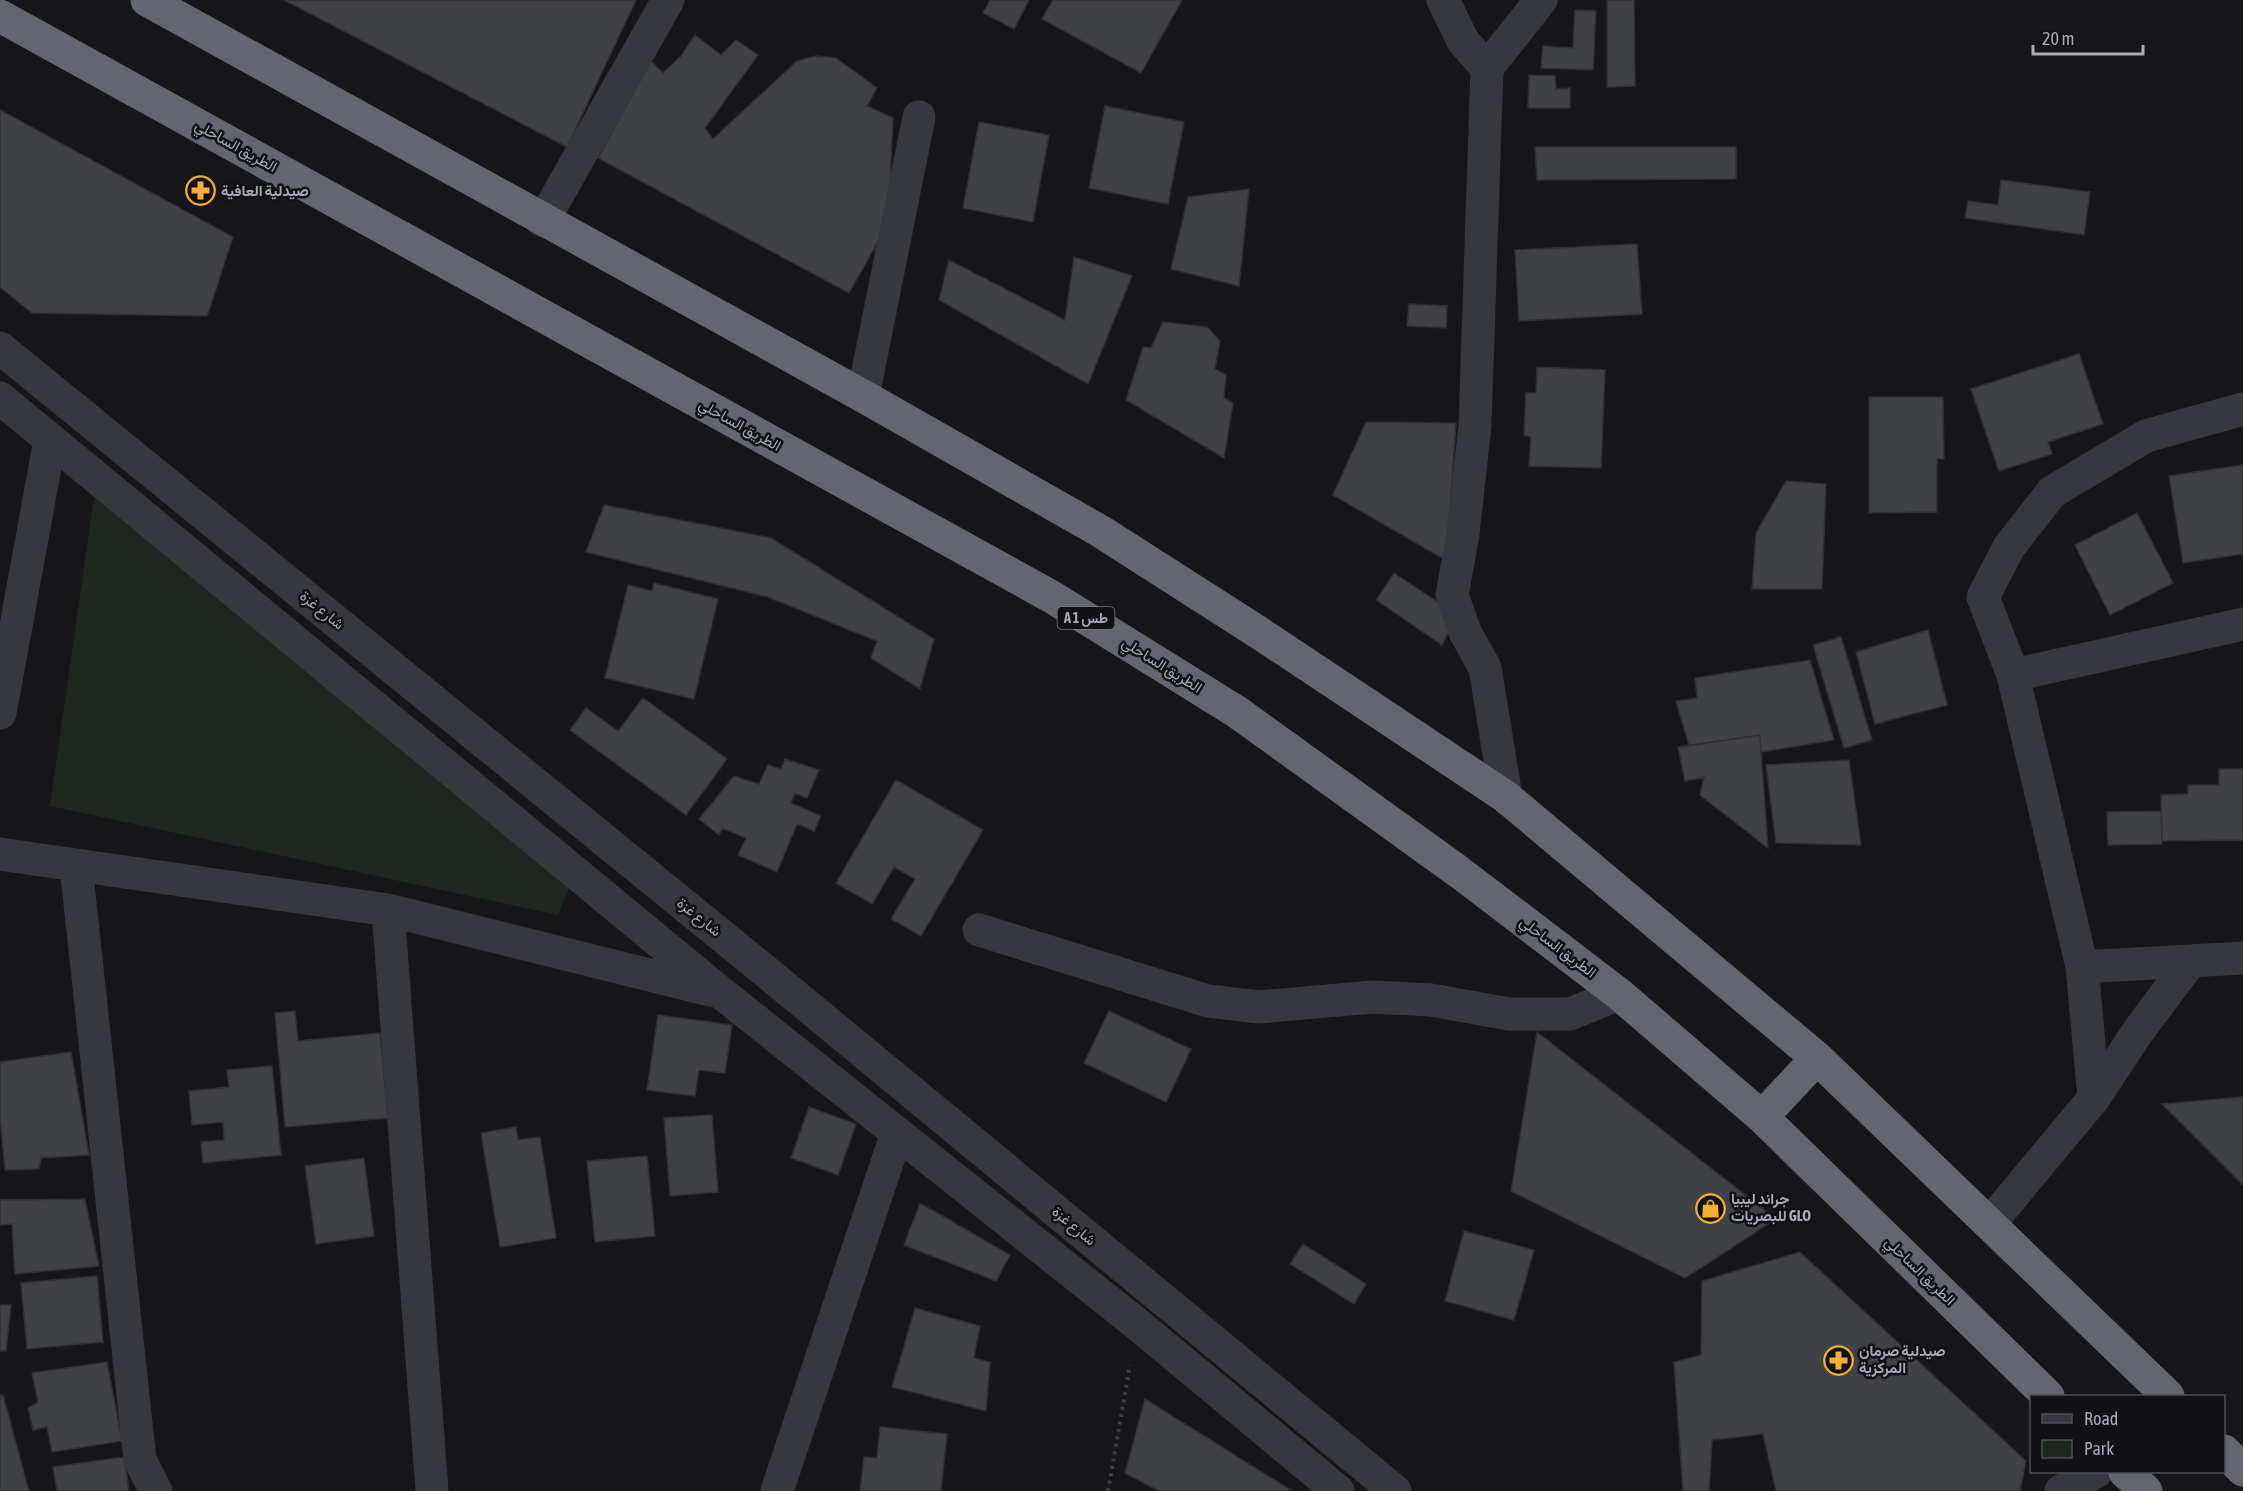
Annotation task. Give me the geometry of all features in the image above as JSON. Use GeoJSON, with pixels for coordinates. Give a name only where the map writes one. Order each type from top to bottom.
{"type":"FeatureCollection","features":[{"type":"Feature","properties":{"kind":"highway"},"geometry":{"type":"LineString","coordinates":[[147,0],[864,396],[1100,531],[1290,653],[1506,797],[1817,1058],[2167,1395]]}},
{"type":"Feature","properties":{"kind":"highway","name":"الطريق الساحلي"},"geometry":{"type":"LineString","coordinates":[[0,16],[1052,597],[1237,712],[1450,865],[1619,994],[1762,1117],[2047,1395]]}},
{"type":"Feature","properties":{"kind":"highway"},"geometry":{"type":"LineString","coordinates":[[1762,1117],[1817,1058]]}},
{"type":"Feature","properties":{"kind":"highway"},"geometry":{"type":"LineString","coordinates":[[2225,1452],[2243,1470]]}},
{"type":"Feature","properties":{"kind":"highway"},"geometry":{"type":"LineString","coordinates":[[2126,1473],[2146,1491]]}},
{"type":"Feature","properties":{"kind":"street"},"geometry":{"type":"LineString","coordinates":[[543,220],[668,0]]}},
{"type":"Feature","properties":{"kind":"street"},"geometry":{"type":"LineString","coordinates":[[1443,0],[1463,41],[1487,68]]}},
{"type":"Feature","properties":{"kind":"street"},"geometry":{"type":"LineString","coordinates":[[1506,797],[1485,668],[1465,632],[1452,595],[1463,534],[1475,425],[1487,68],[1541,0]]}},
{"type":"Feature","properties":{"kind":"street"},"geometry":{"type":"LineString","coordinates":[[864,396],[919,117]]}},
{"type":"Feature","properties":{"kind":"street","name":"شارع غزة"},"geometry":{"type":"LineString","coordinates":[[0,348],[770,975],[1395,1491]]}},
{"type":"Feature","properties":{"kind":"street"},"geometry":{"type":"LineString","coordinates":[[0,398],[720,992],[1137,1324],[1338,1491]]}},
{"type":"Feature","properties":{"kind":"street"},"geometry":{"type":"LineString","coordinates":[[2094,1098],[2082,967],[2013,675],[1983,597],[2009,547],[2052,492],[2146,436],[2243,408]]}},
{"type":"Feature","properties":{"kind":"street"},"geometry":{"type":"LineString","coordinates":[[0,713],[51,440]]}},
{"type":"Feature","properties":{"kind":"street"},"geometry":{"type":"LineString","coordinates":[[2013,675],[2243,624]]}},
{"type":"Feature","properties":{"kind":"street"},"geometry":{"type":"LineString","coordinates":[[0,854],[388,910],[720,992],[770,975]]}},
{"type":"Feature","properties":{"kind":"street"},"geometry":{"type":"LineString","coordinates":[[76,866],[140,1460],[156,1491]]}},
{"type":"Feature","properties":{"kind":"street"},"geometry":{"type":"LineString","coordinates":[[388,910],[426,1490]]}},
{"type":"Feature","properties":{"kind":"street"},"geometry":{"type":"LineString","coordinates":[[979,930],[1208,1001],[1259,1007],[1373,997],[1431,1000],[1509,1014],[1570,1014],[1619,994]]}},
{"type":"Feature","properties":{"kind":"street"},"geometry":{"type":"LineString","coordinates":[[2082,967],[2243,958]]}},
{"type":"Feature","properties":{"kind":"street"},"geometry":{"type":"LineString","coordinates":[[1990,1223],[2094,1098],[2139,1030],[2190,962]]}},
{"type":"Feature","properties":{"kind":"street"},"geometry":{"type":"LineString","coordinates":[[777,1491],[897,1133]]}},
{"type":"Feature","properties":{"kind":"street"},"geometry":{"type":"LineString","coordinates":[[2061,1491],[2094,1473]]}},
{"type":"Feature","properties":{"kind":"path"},"geometry":{"type":"LineString","coordinates":[[1108,1491],[1137,1324]]}},
{"type":"Feature","properties":{"kind":"green space"},"geometry":{"type":"Polygon","coordinates":[[[95,490],[572,882],[558,915],[50,806],[95,490]]]}},
{"type":"Feature","properties":{"kind":"building"},"geometry":{"type":"Polygon","coordinates":[[[284,0],[636,0],[567,147],[284,0]]]}},
{"type":"Feature","properties":{"kind":"building"},"geometry":{"type":"Polygon","coordinates":[[[990,0],[1029,0],[1014,29],[983,13],[990,0]]]}},
{"type":"Feature","properties":{"kind":"building"},"geometry":{"type":"Polygon","coordinates":[[[1053,0],[1182,0],[1141,73],[1042,19],[1053,0]]]}},
{"type":"Feature","properties":{"kind":"building"},"geometry":{"type":"Polygon","coordinates":[[[1607,0],[1634,0],[1635,86],[1607,87],[1607,0]]]}},
{"type":"Feature","properties":{"kind":"building"},"geometry":{"type":"Polygon","coordinates":[[[1575,10],[1596,11],[1593,70],[1541,68],[1543,46],[1573,48],[1575,10]]]}},
{"type":"Feature","properties":{"kind":"building"},"geometry":{"type":"Polygon","coordinates":[[[695,35],[721,55],[736,40],[758,55],[705,128],[713,139],[797,61],[816,56],[836,58],[877,88],[867,106],[893,118],[888,224],[849,293],[598,158],[651,61],[663,73],[681,56],[695,35]]]}},
{"type":"Feature","properties":{"kind":"building"},"geometry":{"type":"Polygon","coordinates":[[[1529,75],[1555,76],[1556,89],[1570,88],[1570,108],[1528,108],[1529,75]]]}},
{"type":"Feature","properties":{"kind":"building"},"geometry":{"type":"Polygon","coordinates":[[[1105,106],[1184,122],[1168,204],[1089,188],[1105,106]]]}},
{"type":"Feature","properties":{"kind":"building"},"geometry":{"type":"Polygon","coordinates":[[[0,110],[233,237],[207,316],[32,313],[0,287],[0,110]]]}},
{"type":"Feature","properties":{"kind":"building"},"geometry":{"type":"Polygon","coordinates":[[[979,122],[1049,135],[1033,222],[963,208],[979,122]]]}},
{"type":"Feature","properties":{"kind":"building"},"geometry":{"type":"Polygon","coordinates":[[[1535,147],[1736,147],[1736,179],[1537,180],[1535,147]]]}},
{"type":"Feature","properties":{"kind":"building"},"geometry":{"type":"Polygon","coordinates":[[[2001,180],[2090,192],[2084,235],[1965,218],[1968,201],[1998,205],[2001,180]]]}},
{"type":"Feature","properties":{"kind":"building"},"geometry":{"type":"Polygon","coordinates":[[[1249,189],[1239,286],[1171,269],[1188,197],[1249,189]]]}},
{"type":"Feature","properties":{"kind":"building"},"geometry":{"type":"Polygon","coordinates":[[[1637,244],[1642,314],[1519,321],[1515,250],[1637,244]]]}},
{"type":"Feature","properties":{"kind":"building"},"geometry":{"type":"Polygon","coordinates":[[[1074,257],[1132,276],[1088,384],[939,300],[949,260],[1065,320],[1074,257]]]}},
{"type":"Feature","properties":{"kind":"building"},"geometry":{"type":"Polygon","coordinates":[[[1409,304],[1447,306],[1446,328],[1407,326],[1409,304]]]}},
{"type":"Feature","properties":{"kind":"building"},"geometry":{"type":"Polygon","coordinates":[[[1163,322],[1207,327],[1220,341],[1215,369],[1226,375],[1224,398],[1233,403],[1224,458],[1126,400],[1143,347],[1151,348],[1163,322]]]}},
{"type":"Feature","properties":{"kind":"building"},"geometry":{"type":"Polygon","coordinates":[[[2079,354],[2103,424],[2048,442],[2052,454],[1999,471],[1971,389],[2079,354]]]}},
{"type":"Feature","properties":{"kind":"building"},"geometry":{"type":"Polygon","coordinates":[[[1537,367],[1605,370],[1601,468],[1529,466],[1531,437],[1524,435],[1526,393],[1536,393],[1537,367]]]}},
{"type":"Feature","properties":{"kind":"building"},"geometry":{"type":"Polygon","coordinates":[[[1869,397],[1943,397],[1944,459],[1937,459],[1937,512],[1869,513],[1869,397]]]}},
{"type":"Feature","properties":{"kind":"building"},"geometry":{"type":"Polygon","coordinates":[[[1366,422],[1456,423],[1447,551],[1442,558],[1333,495],[1366,422]]]}},
{"type":"Feature","properties":{"kind":"building"},"geometry":{"type":"Polygon","coordinates":[[[2243,465],[2243,554],[2183,563],[2169,476],[2243,465]]]}},
{"type":"Feature","properties":{"kind":"building"},"geometry":{"type":"Polygon","coordinates":[[[1786,481],[1826,484],[1822,589],[1752,589],[1756,533],[1786,481]]]}},
{"type":"Feature","properties":{"kind":"building"},"geometry":{"type":"Polygon","coordinates":[[[604,505],[771,538],[934,639],[920,689],[871,658],[877,641],[768,597],[586,552],[604,505]]]}},
{"type":"Feature","properties":{"kind":"building"},"geometry":{"type":"Polygon","coordinates":[[[2137,513],[2173,583],[2110,615],[2075,545],[2137,513]]]}},
{"type":"Feature","properties":{"kind":"building"},"geometry":{"type":"Polygon","coordinates":[[[1394,573],[1457,615],[1442,645],[1376,600],[1394,573]]]}},
{"type":"Feature","properties":{"kind":"building"},"geometry":{"type":"Polygon","coordinates":[[[654,583],[718,599],[694,699],[605,678],[628,585],[652,591],[654,583]]]}},
{"type":"Feature","properties":{"kind":"building"},"geometry":{"type":"Polygon","coordinates":[[[1928,630],[1947,705],[1875,724],[1856,652],[1928,630]]]}},
{"type":"Feature","properties":{"kind":"building"},"geometry":{"type":"Polygon","coordinates":[[[1841,637],[1872,740],[1844,748],[1813,645],[1841,637]]]}},
{"type":"Feature","properties":{"kind":"building"},"geometry":{"type":"Polygon","coordinates":[[[1810,660],[1834,740],[1761,752],[1760,735],[1689,746],[1676,701],[1697,698],[1695,678],[1810,660]]]}},
{"type":"Feature","properties":{"kind":"building"},"geometry":{"type":"Polygon","coordinates":[[[643,698],[727,759],[686,815],[570,730],[586,708],[618,731],[643,698]]]}},
{"type":"Feature","properties":{"kind":"building"},"geometry":{"type":"Polygon","coordinates":[[[1760,735],[1768,848],[1700,795],[1704,777],[1685,781],[1678,747],[1760,735]]]}},
{"type":"Feature","properties":{"kind":"building"},"geometry":{"type":"Polygon","coordinates":[[[785,759],[819,770],[807,798],[795,793],[791,803],[821,816],[814,831],[797,824],[777,872],[738,855],[746,838],[722,828],[719,835],[699,819],[734,776],[759,784],[768,765],[781,769],[785,759]]]}},
{"type":"Feature","properties":{"kind":"building"},"geometry":{"type":"Polygon","coordinates":[[[1849,760],[1861,845],[1776,843],[1766,765],[1849,760]]]}},
{"type":"Feature","properties":{"kind":"building"},"geometry":{"type":"Polygon","coordinates":[[[2219,769],[2243,769],[2243,840],[2162,841],[2161,795],[2188,794],[2188,785],[2219,785],[2219,769]]]}},
{"type":"Feature","properties":{"kind":"building"},"geometry":{"type":"Polygon","coordinates":[[[896,780],[983,830],[921,936],[891,919],[915,879],[894,867],[872,904],[836,883],[896,780]]]}},
{"type":"Feature","properties":{"kind":"building"},"geometry":{"type":"Polygon","coordinates":[[[2161,811],[2162,844],[2108,845],[2107,812],[2161,811]]]}},
{"type":"Feature","properties":{"kind":"building"},"geometry":{"type":"Polygon","coordinates":[[[295,1011],[298,1041],[380,1033],[388,1118],[285,1127],[275,1013],[295,1011]]]}},
{"type":"Feature","properties":{"kind":"building"},"geometry":{"type":"Polygon","coordinates":[[[1109,1011],[1191,1049],[1166,1102],[1084,1063],[1109,1011]]]}},
{"type":"Feature","properties":{"kind":"building"},"geometry":{"type":"Polygon","coordinates":[[[658,1015],[732,1025],[725,1073],[699,1070],[695,1096],[647,1090],[658,1015]]]}},
{"type":"Feature","properties":{"kind":"building"},"geometry":{"type":"Polygon","coordinates":[[[1537,1032],[1776,1219],[1685,1278],[1511,1191],[1537,1032]]]}},
{"type":"Feature","properties":{"kind":"building"},"geometry":{"type":"Polygon","coordinates":[[[71,1052],[89,1155],[41,1158],[39,1169],[5,1170],[0,1117],[0,1062],[71,1052]]]}},
{"type":"Feature","properties":{"kind":"building"},"geometry":{"type":"Polygon","coordinates":[[[272,1066],[281,1155],[203,1163],[201,1142],[224,1140],[223,1122],[192,1125],[189,1091],[229,1087],[227,1070],[272,1066]]]}},
{"type":"Feature","properties":{"kind":"building"},"geometry":{"type":"Polygon","coordinates":[[[2243,1097],[2243,1185],[2162,1104],[2243,1097]]]}},
{"type":"Feature","properties":{"kind":"building"},"geometry":{"type":"Polygon","coordinates":[[[809,1107],[856,1124],[838,1175],[791,1158],[809,1107]]]}},
{"type":"Feature","properties":{"kind":"building"},"geometry":{"type":"Polygon","coordinates":[[[712,1115],[718,1192],[670,1196],[664,1118],[712,1115]]]}},
{"type":"Feature","properties":{"kind":"building"},"geometry":{"type":"Polygon","coordinates":[[[516,1127],[518,1140],[540,1137],[556,1238],[500,1247],[481,1133],[516,1127]]]}},
{"type":"Feature","properties":{"kind":"building"},"geometry":{"type":"Polygon","coordinates":[[[647,1156],[655,1236],[595,1242],[587,1161],[647,1156]]]}},
{"type":"Feature","properties":{"kind":"building"},"geometry":{"type":"Polygon","coordinates":[[[364,1158],[374,1236],[316,1244],[305,1166],[364,1158]]]}},
{"type":"Feature","properties":{"kind":"building"},"geometry":{"type":"Polygon","coordinates":[[[85,1199],[99,1266],[15,1274],[12,1224],[0,1225],[0,1200],[85,1199]]]}},
{"type":"Feature","properties":{"kind":"building"},"geometry":{"type":"Polygon","coordinates":[[[920,1203],[1010,1255],[996,1281],[904,1245],[920,1203]]]}},
{"type":"Feature","properties":{"kind":"building"},"geometry":{"type":"Polygon","coordinates":[[[1464,1231],[1534,1250],[1514,1320],[1445,1301],[1464,1231]]]}},
{"type":"Feature","properties":{"kind":"building"},"geometry":{"type":"Polygon","coordinates":[[[1303,1244],[1366,1284],[1354,1304],[1290,1264],[1303,1244]]]}},
{"type":"Feature","properties":{"kind":"building"},"geometry":{"type":"Polygon","coordinates":[[[1800,1252],[2026,1461],[2020,1491],[1776,1491],[1763,1434],[1712,1440],[1709,1491],[1683,1491],[1674,1362],[1701,1355],[1702,1281],[1800,1252]]]}},
{"type":"Feature","properties":{"kind":"building"},"geometry":{"type":"Polygon","coordinates":[[[97,1276],[103,1342],[27,1349],[21,1283],[97,1276]]]}},
{"type":"Feature","properties":{"kind":"building"},"geometry":{"type":"Polygon","coordinates":[[[0,1305],[11,1305],[6,1351],[0,1351],[0,1305]]]}},
{"type":"Feature","properties":{"kind":"building"},"geometry":{"type":"Polygon","coordinates":[[[915,1308],[980,1326],[974,1358],[990,1362],[986,1411],[892,1387],[915,1308]]]}},
{"type":"Feature","properties":{"kind":"building"},"geometry":{"type":"Polygon","coordinates":[[[107,1362],[122,1441],[52,1452],[47,1427],[33,1430],[28,1408],[38,1402],[32,1373],[107,1362]]]}},
{"type":"Feature","properties":{"kind":"building"},"geometry":{"type":"Polygon","coordinates":[[[0,1395],[3,1395],[29,1491],[0,1491],[0,1395]]]}},
{"type":"Feature","properties":{"kind":"building"},"geometry":{"type":"Polygon","coordinates":[[[1145,1399],[1292,1491],[1159,1491],[1125,1473],[1145,1399]]]}},
{"type":"Feature","properties":{"kind":"building"},"geometry":{"type":"Polygon","coordinates":[[[880,1427],[947,1434],[941,1491],[860,1491],[864,1457],[877,1458],[880,1427]]]}},
{"type":"Feature","properties":{"kind":"building"},"geometry":{"type":"Polygon","coordinates":[[[124,1457],[129,1491],[57,1491],[53,1467],[124,1457]]]}},
{"type":"Feature","properties":{"kind":"place","name":"صيدلية العافية"},"geometry":{"type":"Point","coordinates":[200,191]}},
{"type":"Feature","properties":{"kind":"place","name":"جراند ليبيا للبصريات GLO"},"geometry":{"type":"Point","coordinates":[1710,1208]}},
{"type":"Feature","properties":{"kind":"place","name":"صيدلية صرمان المركزية"},"geometry":{"type":"Point","coordinates":[1838,1360]}}]}
